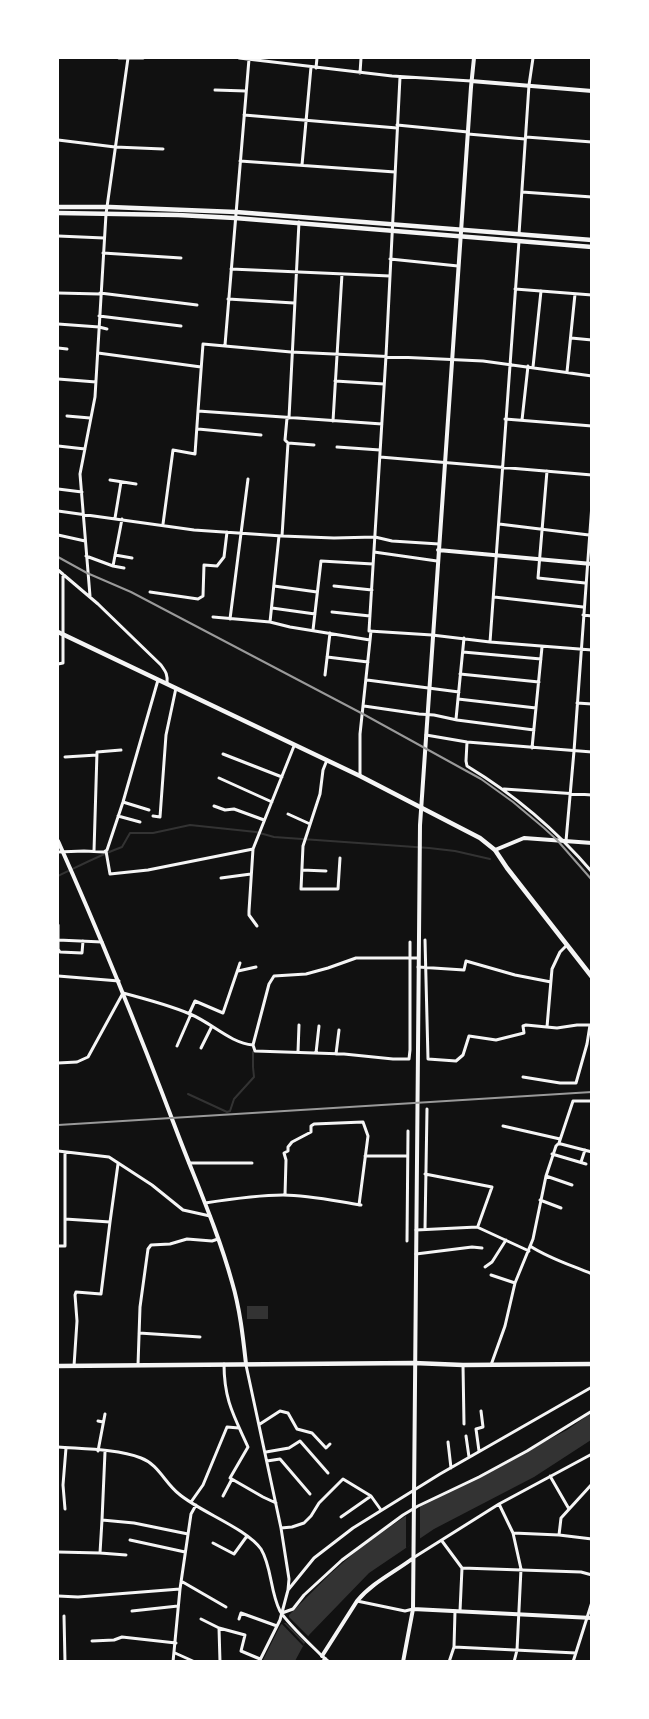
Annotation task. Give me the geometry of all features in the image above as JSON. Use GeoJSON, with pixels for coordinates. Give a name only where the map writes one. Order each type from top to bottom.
{"type":"FeatureCollection","features":[{"type":"Feature","properties":{"kind":"main road"},"geometry":{"type":"LineString","coordinates":[[58,207],[236,212],[592,240]]}},
{"type":"Feature","properties":{"kind":"main road"},"geometry":{"type":"LineString","coordinates":[[58,213],[235,218],[592,247]]}},
{"type":"Feature","properties":{"kind":"main road"},"geometry":{"type":"LineString","coordinates":[[58,632],[360,776],[480,838],[495,850],[590,974]]}},
{"type":"Feature","properties":{"kind":"main road"},"geometry":{"type":"LineString","coordinates":[[58,1366],[138,1367],[224,1364],[414,1363],[462,1365],[592,1364]]}},
{"type":"Feature","properties":{"kind":"street"},"geometry":{"type":"LineString","coordinates":[[120,58],[143,58]]}},
{"type":"Feature","properties":{"kind":"street"},"geometry":{"type":"LineString","coordinates":[[90,596],[80,474],[95,397],[106,214],[128,58]]}},
{"type":"Feature","properties":{"kind":"street"},"geometry":{"type":"LineString","coordinates":[[242,58],[400,77],[471,80],[592,91]]}},
{"type":"Feature","properties":{"kind":"street"},"geometry":{"type":"LineString","coordinates":[[290,58],[290,64]]}},
{"type":"Feature","properties":{"kind":"street"},"geometry":{"type":"LineString","coordinates":[[316,68],[317,58]]}},
{"type":"Feature","properties":{"kind":"street"},"geometry":{"type":"LineString","coordinates":[[360,58],[360,73]]}},
{"type":"Feature","properties":{"kind":"street"},"geometry":{"type":"LineString","coordinates":[[403,1662],[413,1609],[412,1510],[420,807],[474,58]]}},
{"type":"Feature","properties":{"kind":"street"},"geometry":{"type":"LineString","coordinates":[[519,234],[529,85],[533,58]]}},
{"type":"Feature","properties":{"kind":"street"},"geometry":{"type":"LineString","coordinates":[[225,345],[248,59]]}},
{"type":"Feature","properties":{"kind":"street"},"geometry":{"type":"LineString","coordinates":[[302,165],[311,67]]}},
{"type":"Feature","properties":{"kind":"street"},"geometry":{"type":"LineString","coordinates":[[360,776],[360,734],[371,631],[369,631],[386,356],[400,77]]}},
{"type":"Feature","properties":{"kind":"street"},"geometry":{"type":"LineString","coordinates":[[215,90],[246,92]]}},
{"type":"Feature","properties":{"kind":"street"},"geometry":{"type":"LineString","coordinates":[[244,115],[526,138],[591,141]]}},
{"type":"Feature","properties":{"kind":"street"},"geometry":{"type":"LineString","coordinates":[[58,140],[115,147],[162,150]]}},
{"type":"Feature","properties":{"kind":"street"},"geometry":{"type":"LineString","coordinates":[[240,161],[395,172]]}},
{"type":"Feature","properties":{"kind":"street"},"geometry":{"type":"LineString","coordinates":[[522,192],[592,197]]}},
{"type":"Feature","properties":{"kind":"street"},"geometry":{"type":"LineString","coordinates":[[270,622],[288,443],[285,440],[288,418],[299,216]]}},
{"type":"Feature","properties":{"kind":"street"},"geometry":{"type":"LineString","coordinates":[[58,236],[104,238]]}},
{"type":"Feature","properties":{"kind":"street"},"geometry":{"type":"LineString","coordinates":[[490,642],[519,240]]}},
{"type":"Feature","properties":{"kind":"street"},"geometry":{"type":"LineString","coordinates":[[103,253],[181,258]]}},
{"type":"Feature","properties":{"kind":"street"},"geometry":{"type":"LineString","coordinates":[[390,259],[458,266]]}},
{"type":"Feature","properties":{"kind":"street"},"geometry":{"type":"LineString","coordinates":[[231,269],[390,276]]}},
{"type":"Feature","properties":{"kind":"street"},"geometry":{"type":"LineString","coordinates":[[333,421],[342,274]]}},
{"type":"Feature","properties":{"kind":"street"},"geometry":{"type":"LineString","coordinates":[[515,289],[592,295]]}},
{"type":"Feature","properties":{"kind":"street"},"geometry":{"type":"LineString","coordinates":[[533,367],[541,291]]}},
{"type":"Feature","properties":{"kind":"street"},"geometry":{"type":"LineString","coordinates":[[58,293],[100,294],[197,305]]}},
{"type":"Feature","properties":{"kind":"street"},"geometry":{"type":"LineString","coordinates":[[567,372],[575,294]]}},
{"type":"Feature","properties":{"kind":"street"},"geometry":{"type":"LineString","coordinates":[[228,299],[294,303]]}},
{"type":"Feature","properties":{"kind":"street"},"geometry":{"type":"LineString","coordinates":[[99,316],[181,326]]}},
{"type":"Feature","properties":{"kind":"street"},"geometry":{"type":"LineString","coordinates":[[58,324],[99,326],[107,329]]}},
{"type":"Feature","properties":{"kind":"street"},"geometry":{"type":"LineString","coordinates":[[570,338],[592,340]]}},
{"type":"Feature","properties":{"kind":"street"},"geometry":{"type":"LineString","coordinates":[[163,524],[173,450],[195,454],[203,344],[291,352],[483,360],[592,376]]}},
{"type":"Feature","properties":{"kind":"street"},"geometry":{"type":"LineString","coordinates":[[58,348],[67,349]]}},
{"type":"Feature","properties":{"kind":"street"},"geometry":{"type":"LineString","coordinates":[[98,353],[201,367]]}},
{"type":"Feature","properties":{"kind":"street"},"geometry":{"type":"LineString","coordinates":[[522,421],[528,366]]}},
{"type":"Feature","properties":{"kind":"street"},"geometry":{"type":"LineString","coordinates":[[58,379],[96,382]]}},
{"type":"Feature","properties":{"kind":"street"},"geometry":{"type":"LineString","coordinates":[[335,381],[384,384]]}},
{"type":"Feature","properties":{"kind":"street"},"geometry":{"type":"LineString","coordinates":[[198,411],[382,424]]}},
{"type":"Feature","properties":{"kind":"street"},"geometry":{"type":"LineString","coordinates":[[67,416],[90,418]]}},
{"type":"Feature","properties":{"kind":"street"},"geometry":{"type":"LineString","coordinates":[[505,419],[592,426]]}},
{"type":"Feature","properties":{"kind":"street"},"geometry":{"type":"LineString","coordinates":[[198,429],[261,435]]}},
{"type":"Feature","properties":{"kind":"street"},"geometry":{"type":"LineString","coordinates":[[288,443],[314,445]]}},
{"type":"Feature","properties":{"kind":"street"},"geometry":{"type":"LineString","coordinates":[[58,446],[84,449]]}},
{"type":"Feature","properties":{"kind":"street"},"geometry":{"type":"LineString","coordinates":[[336,447],[380,450]]}},
{"type":"Feature","properties":{"kind":"street"},"geometry":{"type":"LineString","coordinates":[[380,457],[592,475]]}},
{"type":"Feature","properties":{"kind":"street"},"geometry":{"type":"LineString","coordinates":[[547,471],[538,578],[585,583]]}},
{"type":"Feature","properties":{"kind":"street"},"geometry":{"type":"LineString","coordinates":[[230,619],[248,479]]}},
{"type":"Feature","properties":{"kind":"street"},"geometry":{"type":"LineString","coordinates":[[110,480],[136,484]]}},
{"type":"Feature","properties":{"kind":"street"},"geometry":{"type":"LineString","coordinates":[[116,518],[121,482]]}},
{"type":"Feature","properties":{"kind":"street"},"geometry":{"type":"LineString","coordinates":[[58,489],[82,492]]}},
{"type":"Feature","properties":{"kind":"street"},"geometry":{"type":"LineString","coordinates":[[564,841],[574,750],[582,615],[589,564],[592,504]]}},
{"type":"Feature","properties":{"kind":"street"},"geometry":{"type":"LineString","coordinates":[[58,511],[163,524],[194,530],[280,536],[375,537],[392,541],[439,544]]}},
{"type":"Feature","properties":{"kind":"street"},"geometry":{"type":"LineString","coordinates":[[113,566],[122,519]]}},
{"type":"Feature","properties":{"kind":"street"},"geometry":{"type":"LineString","coordinates":[[499,524],[589,535]]}},
{"type":"Feature","properties":{"kind":"street"},"geometry":{"type":"LineString","coordinates":[[150,592],[198,599],[202,596],[204,565],[217,566],[224,557],[226,532]]}},
{"type":"Feature","properties":{"kind":"street"},"geometry":{"type":"LineString","coordinates":[[58,536],[85,541]]}},
{"type":"Feature","properties":{"kind":"street"},"geometry":{"type":"LineString","coordinates":[[438,550],[589,564]]}},
{"type":"Feature","properties":{"kind":"street"},"geometry":{"type":"LineString","coordinates":[[374,552],[438,561]]}},
{"type":"Feature","properties":{"kind":"street"},"geometry":{"type":"LineString","coordinates":[[114,555],[132,558]]}},
{"type":"Feature","properties":{"kind":"street"},"geometry":{"type":"LineString","coordinates":[[86,556],[124,568]]}},
{"type":"Feature","properties":{"kind":"street"},"geometry":{"type":"LineString","coordinates":[[313,630],[321,561],[373,564]]}},
{"type":"Feature","properties":{"kind":"street"},"geometry":{"type":"LineString","coordinates":[[58,570],[90,596],[161,665],[166,671],[167,684]]}},
{"type":"Feature","properties":{"kind":"street"},"geometry":{"type":"LineString","coordinates":[[58,664],[63,663],[63,574]]}},
{"type":"Feature","properties":{"kind":"street"},"geometry":{"type":"LineString","coordinates":[[274,586],[317,592]]}},
{"type":"Feature","properties":{"kind":"street"},"geometry":{"type":"LineString","coordinates":[[334,586],[372,590]]}},
{"type":"Feature","properties":{"kind":"street"},"geometry":{"type":"LineString","coordinates":[[584,590],[592,590]]}},
{"type":"Feature","properties":{"kind":"street"},"geometry":{"type":"LineString","coordinates":[[494,597],[583,607]]}},
{"type":"Feature","properties":{"kind":"street"},"geometry":{"type":"LineString","coordinates":[[272,608],[315,614]]}},
{"type":"Feature","properties":{"kind":"street"},"geometry":{"type":"LineString","coordinates":[[332,612],[370,616]]}},
{"type":"Feature","properties":{"kind":"street"},"geometry":{"type":"LineString","coordinates":[[582,615],[592,616]]}},
{"type":"Feature","properties":{"kind":"street"},"geometry":{"type":"LineString","coordinates":[[213,617],[270,622],[370,640]]}},
{"type":"Feature","properties":{"kind":"street"},"geometry":{"type":"LineString","coordinates":[[371,631],[592,650]]}},
{"type":"Feature","properties":{"kind":"street"},"geometry":{"type":"LineString","coordinates":[[325,675],[330,633]]}},
{"type":"Feature","properties":{"kind":"street"},"geometry":{"type":"LineString","coordinates":[[456,719],[464,638]]}},
{"type":"Feature","properties":{"kind":"street"},"geometry":{"type":"LineString","coordinates":[[532,748],[542,647]]}},
{"type":"Feature","properties":{"kind":"street"},"geometry":{"type":"LineString","coordinates":[[463,652],[541,659]]}},
{"type":"Feature","properties":{"kind":"street"},"geometry":{"type":"LineString","coordinates":[[327,657],[368,662]]}},
{"type":"Feature","properties":{"kind":"street"},"geometry":{"type":"LineString","coordinates":[[460,674],[539,682]]}},
{"type":"Feature","properties":{"kind":"street"},"geometry":{"type":"LineString","coordinates":[[158,680],[123,802],[106,851],[110,874],[148,870],[253,850]]}},
{"type":"Feature","properties":{"kind":"street"},"geometry":{"type":"LineString","coordinates":[[367,680],[459,692]]}},
{"type":"Feature","properties":{"kind":"street"},"geometry":{"type":"LineString","coordinates":[[153,816],[160,816],[166,735],[176,688]]}},
{"type":"Feature","properties":{"kind":"street"},"geometry":{"type":"LineString","coordinates":[[458,699],[536,708]]}},
{"type":"Feature","properties":{"kind":"street"},"geometry":{"type":"LineString","coordinates":[[577,703],[592,704]]}},
{"type":"Feature","properties":{"kind":"street"},"geometry":{"type":"LineString","coordinates":[[364,706],[534,730]]}},
{"type":"Feature","properties":{"kind":"street"},"geometry":{"type":"LineString","coordinates":[[425,735],[467,742],[592,752]]}},
{"type":"Feature","properties":{"kind":"street"},"geometry":{"type":"LineString","coordinates":[[467,742],[467,766],[503,789],[551,828],[592,872]]}},
{"type":"Feature","properties":{"kind":"street"},"geometry":{"type":"LineString","coordinates":[[257,926],[249,915],[253,850],[294,746]]}},
{"type":"Feature","properties":{"kind":"street"},"geometry":{"type":"LineString","coordinates":[[94,851],[97,752],[121,750]]}},
{"type":"Feature","properties":{"kind":"street"},"geometry":{"type":"LineString","coordinates":[[223,754],[282,777]]}},
{"type":"Feature","properties":{"kind":"street"},"geometry":{"type":"LineString","coordinates":[[64,757],[97,755]]}},
{"type":"Feature","properties":{"kind":"street"},"geometry":{"type":"LineString","coordinates":[[327,760],[322,770],[320,794],[305,839],[301,889],[338,889],[340,858]]}},
{"type":"Feature","properties":{"kind":"street"},"geometry":{"type":"LineString","coordinates":[[219,778],[272,802]]}},
{"type":"Feature","properties":{"kind":"street"},"geometry":{"type":"LineString","coordinates":[[503,789],[592,795]]}},
{"type":"Feature","properties":{"kind":"street"},"geometry":{"type":"LineString","coordinates":[[123,802],[149,810]]}},
{"type":"Feature","properties":{"kind":"street"},"geometry":{"type":"LineString","coordinates":[[214,806],[225,810],[234,810],[264,820]]}},
{"type":"Feature","properties":{"kind":"street"},"geometry":{"type":"LineString","coordinates":[[288,814],[310,824]]}},
{"type":"Feature","properties":{"kind":"street"},"geometry":{"type":"LineString","coordinates":[[118,816],[140,822]]}},
{"type":"Feature","properties":{"kind":"street"},"geometry":{"type":"LineString","coordinates":[[495,850],[524,838],[592,843]]}},
{"type":"Feature","properties":{"kind":"street"},"geometry":{"type":"LineString","coordinates":[[58,841],[60,852],[119,981],[218,1239],[240,1318],[246,1364],[282,1528],[289,1579],[288,1590],[277,1626],[260,1660],[241,1651],[245,1635],[219,1628],[201,1619]]}},
{"type":"Feature","properties":{"kind":"street"},"geometry":{"type":"LineString","coordinates":[[60,852],[106,851]]}},
{"type":"Feature","properties":{"kind":"street"},"geometry":{"type":"LineString","coordinates":[[302,870],[326,871]]}},
{"type":"Feature","properties":{"kind":"street"},"geometry":{"type":"LineString","coordinates":[[221,878],[251,874]]}},
{"type":"Feature","properties":{"kind":"street"},"geometry":{"type":"LineString","coordinates":[[58,925],[58,949],[60,952],[82,953],[83,941]]}},
{"type":"Feature","properties":{"kind":"street"},"geometry":{"type":"LineString","coordinates":[[58,940],[102,942]]}},
{"type":"Feature","properties":{"kind":"street"},"geometry":{"type":"LineString","coordinates":[[425,940],[428,1059],[456,1061],[463,1055],[469,1036],[496,1040],[524,1033],[524,1026],[557,1028],[591,1025],[576,1083],[560,1083],[523,1077]]}},
{"type":"Feature","properties":{"kind":"street"},"geometry":{"type":"LineString","coordinates":[[410,942],[410,958],[410,1050],[409,1059],[393,1059],[358,1054],[255,1051],[253,1045],[269,984],[274,976],[306,974],[356,958],[410,958],[418,958]]}},
{"type":"Feature","properties":{"kind":"street"},"geometry":{"type":"LineString","coordinates":[[547,1027],[555,960],[567,945]]}},
{"type":"Feature","properties":{"kind":"street"},"geometry":{"type":"LineString","coordinates":[[418,967],[464,970],[466,961],[515,976],[551,982]]}},
{"type":"Feature","properties":{"kind":"street"},"geometry":{"type":"LineString","coordinates":[[177,1046],[196,1000],[224,1013],[240,963]]}},
{"type":"Feature","properties":{"kind":"street"},"geometry":{"type":"LineString","coordinates":[[238,971],[256,967]]}},
{"type":"Feature","properties":{"kind":"street"},"geometry":{"type":"LineString","coordinates":[[58,976],[119,981]]}},
{"type":"Feature","properties":{"kind":"street"},"geometry":{"type":"LineString","coordinates":[[123,993],[190,1014],[232,1039],[253,1045]]}},
{"type":"Feature","properties":{"kind":"street"},"geometry":{"type":"LineString","coordinates":[[58,1063],[77,1062],[88,1058],[123,993]]}},
{"type":"Feature","properties":{"kind":"street"},"geometry":{"type":"LineString","coordinates":[[298,1052],[300,1025]]}},
{"type":"Feature","properties":{"kind":"street"},"geometry":{"type":"LineString","coordinates":[[200,1048],[212,1026]]}},
{"type":"Feature","properties":{"kind":"street"},"geometry":{"type":"LineString","coordinates":[[316,1053],[319,1026]]}},
{"type":"Feature","properties":{"kind":"street"},"geometry":{"type":"LineString","coordinates":[[336,1054],[339,1030]]}},
{"type":"Feature","properties":{"kind":"street"},"geometry":{"type":"LineString","coordinates":[[491,1365],[505,1326],[515,1283],[529,1248],[552,1154],[559,1144],[573,1101],[592,1101]]}},
{"type":"Feature","properties":{"kind":"street"},"geometry":{"type":"LineString","coordinates":[[425,1229],[427,1109]]}},
{"type":"Feature","properties":{"kind":"street"},"geometry":{"type":"LineString","coordinates":[[205,1202],[284,1195],[360,1205],[368,1136],[363,1122],[314,1124],[311,1126],[311,1132],[292,1142],[288,1147],[288,1151],[284,1153],[286,1160],[284,1195]]}},
{"type":"Feature","properties":{"kind":"street"},"geometry":{"type":"LineString","coordinates":[[504,1126],[560,1138]]}},
{"type":"Feature","properties":{"kind":"street"},"geometry":{"type":"LineString","coordinates":[[407,1241],[408,1131]]}},
{"type":"Feature","properties":{"kind":"street"},"geometry":{"type":"LineString","coordinates":[[559,1144],[592,1152]]}},
{"type":"Feature","properties":{"kind":"street"},"geometry":{"type":"LineString","coordinates":[[581,1162],[585,1150]]}},
{"type":"Feature","properties":{"kind":"street"},"geometry":{"type":"LineString","coordinates":[[58,1151],[105,1156],[152,1185],[183,1210],[210,1216]]}},
{"type":"Feature","properties":{"kind":"street"},"geometry":{"type":"LineString","coordinates":[[58,1246],[65,1246],[65,1152]]}},
{"type":"Feature","properties":{"kind":"street"},"geometry":{"type":"LineString","coordinates":[[552,1154],[586,1164]]}},
{"type":"Feature","properties":{"kind":"street"},"geometry":{"type":"LineString","coordinates":[[365,1156],[407,1156]]}},
{"type":"Feature","properties":{"kind":"street"},"geometry":{"type":"LineString","coordinates":[[189,1163],[252,1163]]}},
{"type":"Feature","properties":{"kind":"street"},"geometry":{"type":"LineString","coordinates":[[74,1366],[76,1321],[74,1295],[76,1292],[101,1294],[118,1164]]}},
{"type":"Feature","properties":{"kind":"street"},"geometry":{"type":"LineString","coordinates":[[425,1174],[492,1187],[478,1226]]}},
{"type":"Feature","properties":{"kind":"street"},"geometry":{"type":"LineString","coordinates":[[546,1176],[572,1185]]}},
{"type":"Feature","properties":{"kind":"street"},"geometry":{"type":"LineString","coordinates":[[540,1200],[561,1208]]}},
{"type":"Feature","properties":{"kind":"street"},"geometry":{"type":"LineString","coordinates":[[65,1219],[110,1222]]}},
{"type":"Feature","properties":{"kind":"street"},"geometry":{"type":"LineString","coordinates":[[416,1230],[478,1226],[506,1240],[592,1274]]}},
{"type":"Feature","properties":{"kind":"street"},"geometry":{"type":"LineString","coordinates":[[138,1367],[140,1307],[148,1250],[151,1245],[170,1244],[187,1239],[218,1239]]}},
{"type":"Feature","properties":{"kind":"street"},"geometry":{"type":"LineString","coordinates":[[485,1267],[492,1262],[506,1240]]}},
{"type":"Feature","properties":{"kind":"street"},"geometry":{"type":"LineString","coordinates":[[416,1254],[482,1248]]}},
{"type":"Feature","properties":{"kind":"street"},"geometry":{"type":"LineString","coordinates":[[491,1275],[515,1283]]}},
{"type":"Feature","properties":{"kind":"street"},"geometry":{"type":"LineString","coordinates":[[139,1332],[200,1337]]}},
{"type":"Feature","properties":{"kind":"street"},"geometry":{"type":"LineString","coordinates":[[223,1496],[232,1479],[230,1478],[248,1447],[227,1398],[224,1384],[224,1364]]}},
{"type":"Feature","properties":{"kind":"street"},"geometry":{"type":"LineString","coordinates":[[462,1365],[464,1424]]}},
{"type":"Feature","properties":{"kind":"street"},"geometry":{"type":"LineString","coordinates":[[288,1590],[314,1558],[353,1528],[479,1451],[592,1388]]}},
{"type":"Feature","properties":{"kind":"street"},"geometry":{"type":"LineString","coordinates":[[282,1613],[293,1609],[304,1595],[342,1560],[412,1510],[478,1478],[592,1410]]}},
{"type":"Feature","properties":{"kind":"street"},"geometry":{"type":"LineString","coordinates":[[260,1424],[280,1411],[288,1413],[297,1429],[312,1432],[326,1448],[330,1444]]}},
{"type":"Feature","properties":{"kind":"street"},"geometry":{"type":"LineString","coordinates":[[479,1451],[476,1430],[483,1427],[481,1411]]}},
{"type":"Feature","properties":{"kind":"street"},"geometry":{"type":"LineString","coordinates":[[98,1451],[105,1414]]}},
{"type":"Feature","properties":{"kind":"street"},"geometry":{"type":"LineString","coordinates":[[98,1421],[103,1422]]}},
{"type":"Feature","properties":{"kind":"street"},"geometry":{"type":"LineString","coordinates":[[191,1502],[203,1485],[228,1427],[239,1428]]}},
{"type":"Feature","properties":{"kind":"street"},"geometry":{"type":"LineString","coordinates":[[466,1436],[469,1457]]}},
{"type":"Feature","properties":{"kind":"street"},"geometry":{"type":"LineString","coordinates":[[266,1452],[289,1448],[300,1441],[328,1473]]}},
{"type":"Feature","properties":{"kind":"street"},"geometry":{"type":"LineString","coordinates":[[448,1442],[451,1468]]}},
{"type":"Feature","properties":{"kind":"street"},"geometry":{"type":"LineString","coordinates":[[58,1447],[128,1454],[141,1458],[150,1463],[179,1494],[247,1536],[260,1548],[265,1557],[276,1600],[282,1613],[323,1659],[329,1662]]}},
{"type":"Feature","properties":{"kind":"street"},"geometry":{"type":"LineString","coordinates":[[65,1510],[63,1485],[66,1448]]}},
{"type":"Feature","properties":{"kind":"street"},"geometry":{"type":"LineString","coordinates":[[100,1554],[105,1452]]}},
{"type":"Feature","properties":{"kind":"street"},"geometry":{"type":"LineString","coordinates":[[323,1659],[357,1601],[370,1588],[499,1504],[592,1454]]}},
{"type":"Feature","properties":{"kind":"street"},"geometry":{"type":"LineString","coordinates":[[267,1461],[280,1459],[310,1494]]}},
{"type":"Feature","properties":{"kind":"street"},"geometry":{"type":"LineString","coordinates":[[550,1476],[569,1509]]}},
{"type":"Feature","properties":{"kind":"street"},"geometry":{"type":"LineString","coordinates":[[232,1479],[276,1503]]}},
{"type":"Feature","properties":{"kind":"street"},"geometry":{"type":"LineString","coordinates":[[282,1528],[292,1527],[304,1522],[311,1516],[319,1503],[343,1479],[371,1496],[381,1510]]}},
{"type":"Feature","properties":{"kind":"street"},"geometry":{"type":"LineString","coordinates":[[559,1535],[561,1518],[592,1484]]}},
{"type":"Feature","properties":{"kind":"street"},"geometry":{"type":"LineString","coordinates":[[341,1517],[371,1496]]}},
{"type":"Feature","properties":{"kind":"street"},"geometry":{"type":"LineString","coordinates":[[499,1504],[513,1533],[521,1569],[517,1650],[514,1662]]}},
{"type":"Feature","properties":{"kind":"street"},"geometry":{"type":"LineString","coordinates":[[173,1662],[185,1552],[191,1514],[196,1506]]}},
{"type":"Feature","properties":{"kind":"street"},"geometry":{"type":"LineString","coordinates":[[102,1520],[134,1523],[188,1534]]}},
{"type":"Feature","properties":{"kind":"street"},"geometry":{"type":"LineString","coordinates":[[513,1533],[592,1538]]}},
{"type":"Feature","properties":{"kind":"street"},"geometry":{"type":"LineString","coordinates":[[213,1543],[234,1554],[247,1536]]}},
{"type":"Feature","properties":{"kind":"street"},"geometry":{"type":"LineString","coordinates":[[130,1540],[185,1552]]}},
{"type":"Feature","properties":{"kind":"street"},"geometry":{"type":"LineString","coordinates":[[442,1541],[462,1568],[454,1647],[449,1662]]}},
{"type":"Feature","properties":{"kind":"street"},"geometry":{"type":"LineString","coordinates":[[58,1552],[126,1555]]}},
{"type":"Feature","properties":{"kind":"street"},"geometry":{"type":"LineString","coordinates":[[462,1568],[581,1572],[592,1575]]}},
{"type":"Feature","properties":{"kind":"street"},"geometry":{"type":"LineString","coordinates":[[181,1581],[226,1607]]}},
{"type":"Feature","properties":{"kind":"street"},"geometry":{"type":"LineString","coordinates":[[58,1596],[78,1597],[180,1589]]}},
{"type":"Feature","properties":{"kind":"street"},"geometry":{"type":"LineString","coordinates":[[357,1601],[405,1611],[413,1609],[589,1618]]}},
{"type":"Feature","properties":{"kind":"street"},"geometry":{"type":"LineString","coordinates":[[573,1662],[589,1618],[592,1602]]}},
{"type":"Feature","properties":{"kind":"street"},"geometry":{"type":"LineString","coordinates":[[132,1611],[178,1606]]}},
{"type":"Feature","properties":{"kind":"street"},"geometry":{"type":"LineString","coordinates":[[239,1618],[241,1613],[277,1626]]}},
{"type":"Feature","properties":{"kind":"street"},"geometry":{"type":"LineString","coordinates":[[64,1616],[65,1662]]}},
{"type":"Feature","properties":{"kind":"street"},"geometry":{"type":"LineString","coordinates":[[219,1628],[220,1662]]}},
{"type":"Feature","properties":{"kind":"street"},"geometry":{"type":"LineString","coordinates":[[92,1641],[114,1640],[122,1637],[176,1643]]}},
{"type":"Feature","properties":{"kind":"street"},"geometry":{"type":"LineString","coordinates":[[454,1647],[576,1653]]}},
{"type":"Feature","properties":{"kind":"street"},"geometry":{"type":"LineString","coordinates":[[174,1653],[196,1662]]}},
{"type":"Feature","properties":{"kind":"shaded area"},"geometry":{"type":"Polygon","coordinates":[[[247,1306],[268,1306],[268,1319],[247,1319],[247,1306]]]}},
{"type":"Feature","properties":{"kind":"shaded area"},"geometry":{"type":"Polygon","coordinates":[[[591,1413],[591,1440],[534,1477],[434,1529],[369,1573],[309,1635],[295,1661],[262,1662],[280,1626],[289,1615],[330,1574],[361,1547],[420,1506],[567,1430],[591,1413]]]}},
{"type":"Feature","properties":{"kind":"pier"},"geometry":{"type":"Polygon","coordinates":[[[420,1506],[420,1539],[406,1548],[406,1515],[420,1506]]]}},
{"type":"Feature","properties":{"kind":"pier"},"geometry":{"type":"Polygon","coordinates":[[[289,1614],[289,1617],[309,1637],[305,1642],[284,1623],[304,1644],[303,1646],[281,1623],[289,1614]]]}},
{"type":"Feature","properties":{"kind":"waterway"},"geometry":{"type":"LineString","coordinates":[[58,876],[122,847],[130,833],[153,833],[190,825],[256,832],[274,837],[429,848],[455,851],[490,859]]}},
{"type":"Feature","properties":{"kind":"waterway"},"geometry":{"type":"LineString","coordinates":[[188,1094],[227,1112],[230,1111],[234,1099],[254,1077],[253,1052]]}},
{"type":"Feature","properties":{"kind":"railway"},"geometry":{"type":"LineString","coordinates":[[58,557],[87,573],[131,592],[363,714],[481,779],[544,828],[592,880]]}},
{"type":"Feature","properties":{"kind":"railway"},"geometry":{"type":"LineString","coordinates":[[58,1125],[592,1092]]}}]}
